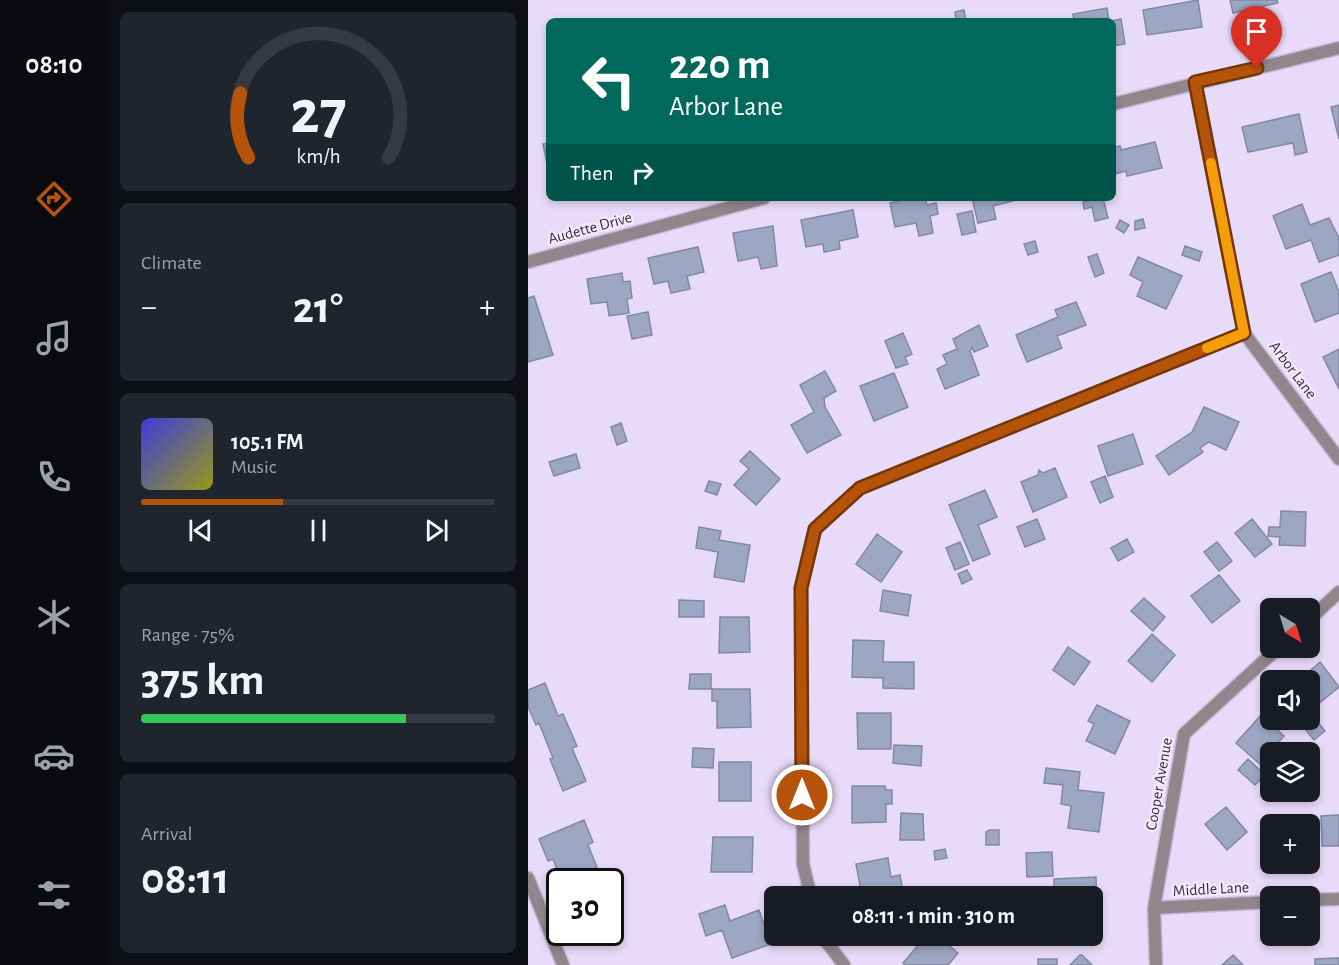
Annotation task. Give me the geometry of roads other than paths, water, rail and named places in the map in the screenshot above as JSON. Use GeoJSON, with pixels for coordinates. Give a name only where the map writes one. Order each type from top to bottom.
{"type":"FeatureCollection","features":[{"type":"Feature","properties":{"kind":"street"},"geometry":{"type":"LineString","coordinates":[[1116,103],[1339,48]]}},
{"type":"Feature","properties":{"kind":"street","name":"Arbor Lane"},"geometry":{"type":"LineString","coordinates":[[1195,82],[1244,333],[1339,459]]}},
{"type":"Feature","properties":{"kind":"street","name":"Audette Drive"},"geometry":{"type":"LineString","coordinates":[[528,262],[753,201]]}},
{"type":"Feature","properties":{"kind":"street"},"geometry":{"type":"LineString","coordinates":[[809,886],[803,864],[801,588],[815,529],[860,488],[1244,333]]}},
{"type":"Feature","properties":{"kind":"street"},"geometry":{"type":"LineString","coordinates":[[1320,610],[1339,592]]}},
{"type":"Feature","properties":{"kind":"street","name":"Cooper Avenue"},"geometry":{"type":"LineString","coordinates":[[1156,965],[1154,908],[1184,734],[1267,658]]}},
{"type":"Feature","properties":{"kind":"street"},"geometry":{"type":"LineString","coordinates":[[528,878],[563,965]]}},
{"type":"Feature","properties":{"kind":"street"},"geometry":{"type":"LineString","coordinates":[[1320,900],[1339,899]]}},
{"type":"Feature","properties":{"kind":"street","name":"Middle Lane"},"geometry":{"type":"LineString","coordinates":[[1154,908],[1260,903]]}},
{"type":"Feature","properties":{"kind":"street"},"geometry":{"type":"LineString","coordinates":[[830,946],[844,965]]}}]}
